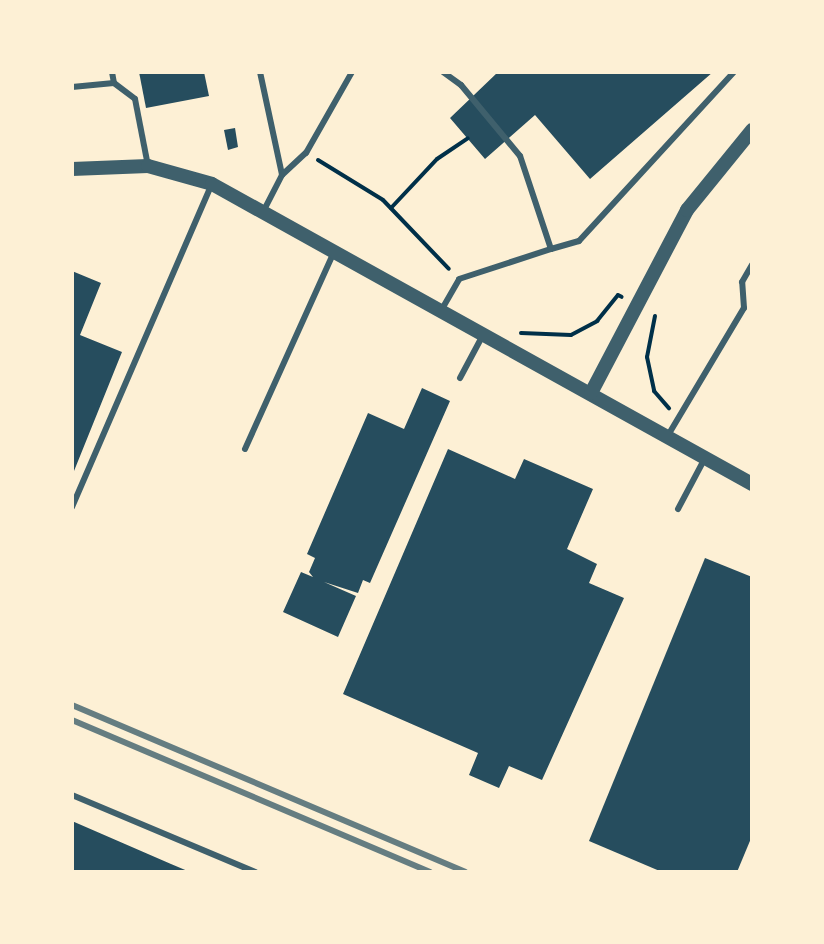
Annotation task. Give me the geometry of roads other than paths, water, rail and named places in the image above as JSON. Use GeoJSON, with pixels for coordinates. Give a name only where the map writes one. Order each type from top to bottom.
{"type":"FeatureCollection","features":[{"type":"Feature","properties":{"kind":"street"},"geometry":{"type":"LineString","coordinates":[[591,393],[687,210],[752,130]]}},
{"type":"Feature","properties":{"kind":"street"},"geometry":{"type":"LineString","coordinates":[[72,169],[148,166],[212,184],[752,484]]}},
{"type":"Feature","properties":{"kind":"lane"},"geometry":{"type":"LineString","coordinates":[[112,72],[114,83],[135,99],[148,166]]}},
{"type":"Feature","properties":{"kind":"lane"},"geometry":{"type":"LineString","coordinates":[[260,72],[282,175]]}},
{"type":"Feature","properties":{"kind":"lane"},"geometry":{"type":"LineString","coordinates":[[263,212],[282,175],[306,153],[352,72]]}},
{"type":"Feature","properties":{"kind":"lane"},"geometry":{"type":"LineString","coordinates":[[443,72],[461,85],[520,156],[551,249]]}},
{"type":"Feature","properties":{"kind":"lane"},"geometry":{"type":"LineString","coordinates":[[440,312],[459,279],[579,241],[734,72]]}},
{"type":"Feature","properties":{"kind":"lane"},"geometry":{"type":"LineString","coordinates":[[72,87],[114,83]]}},
{"type":"Feature","properties":{"kind":"lane"},"geometry":{"type":"LineString","coordinates":[[72,507],[212,184]]}},
{"type":"Feature","properties":{"kind":"lane"},"geometry":{"type":"LineString","coordinates":[[245,449],[334,252]]}},
{"type":"Feature","properties":{"kind":"lane"},"geometry":{"type":"LineString","coordinates":[[667,437],[744,308],[742,282],[752,265]]}},
{"type":"Feature","properties":{"kind":"lane"},"geometry":{"type":"LineString","coordinates":[[460,378],[483,335]]}},
{"type":"Feature","properties":{"kind":"lane"},"geometry":{"type":"LineString","coordinates":[[678,509],[705,458]]}},
{"type":"Feature","properties":{"kind":"lane"},"geometry":{"type":"LineString","coordinates":[[72,795],[255,872]]}},
{"type":"Feature","properties":{"kind":"railway"},"geometry":{"type":"LineString","coordinates":[[72,705],[465,872]]}},
{"type":"Feature","properties":{"kind":"railway"},"geometry":{"type":"LineString","coordinates":[[72,720],[430,872]]}}]}
